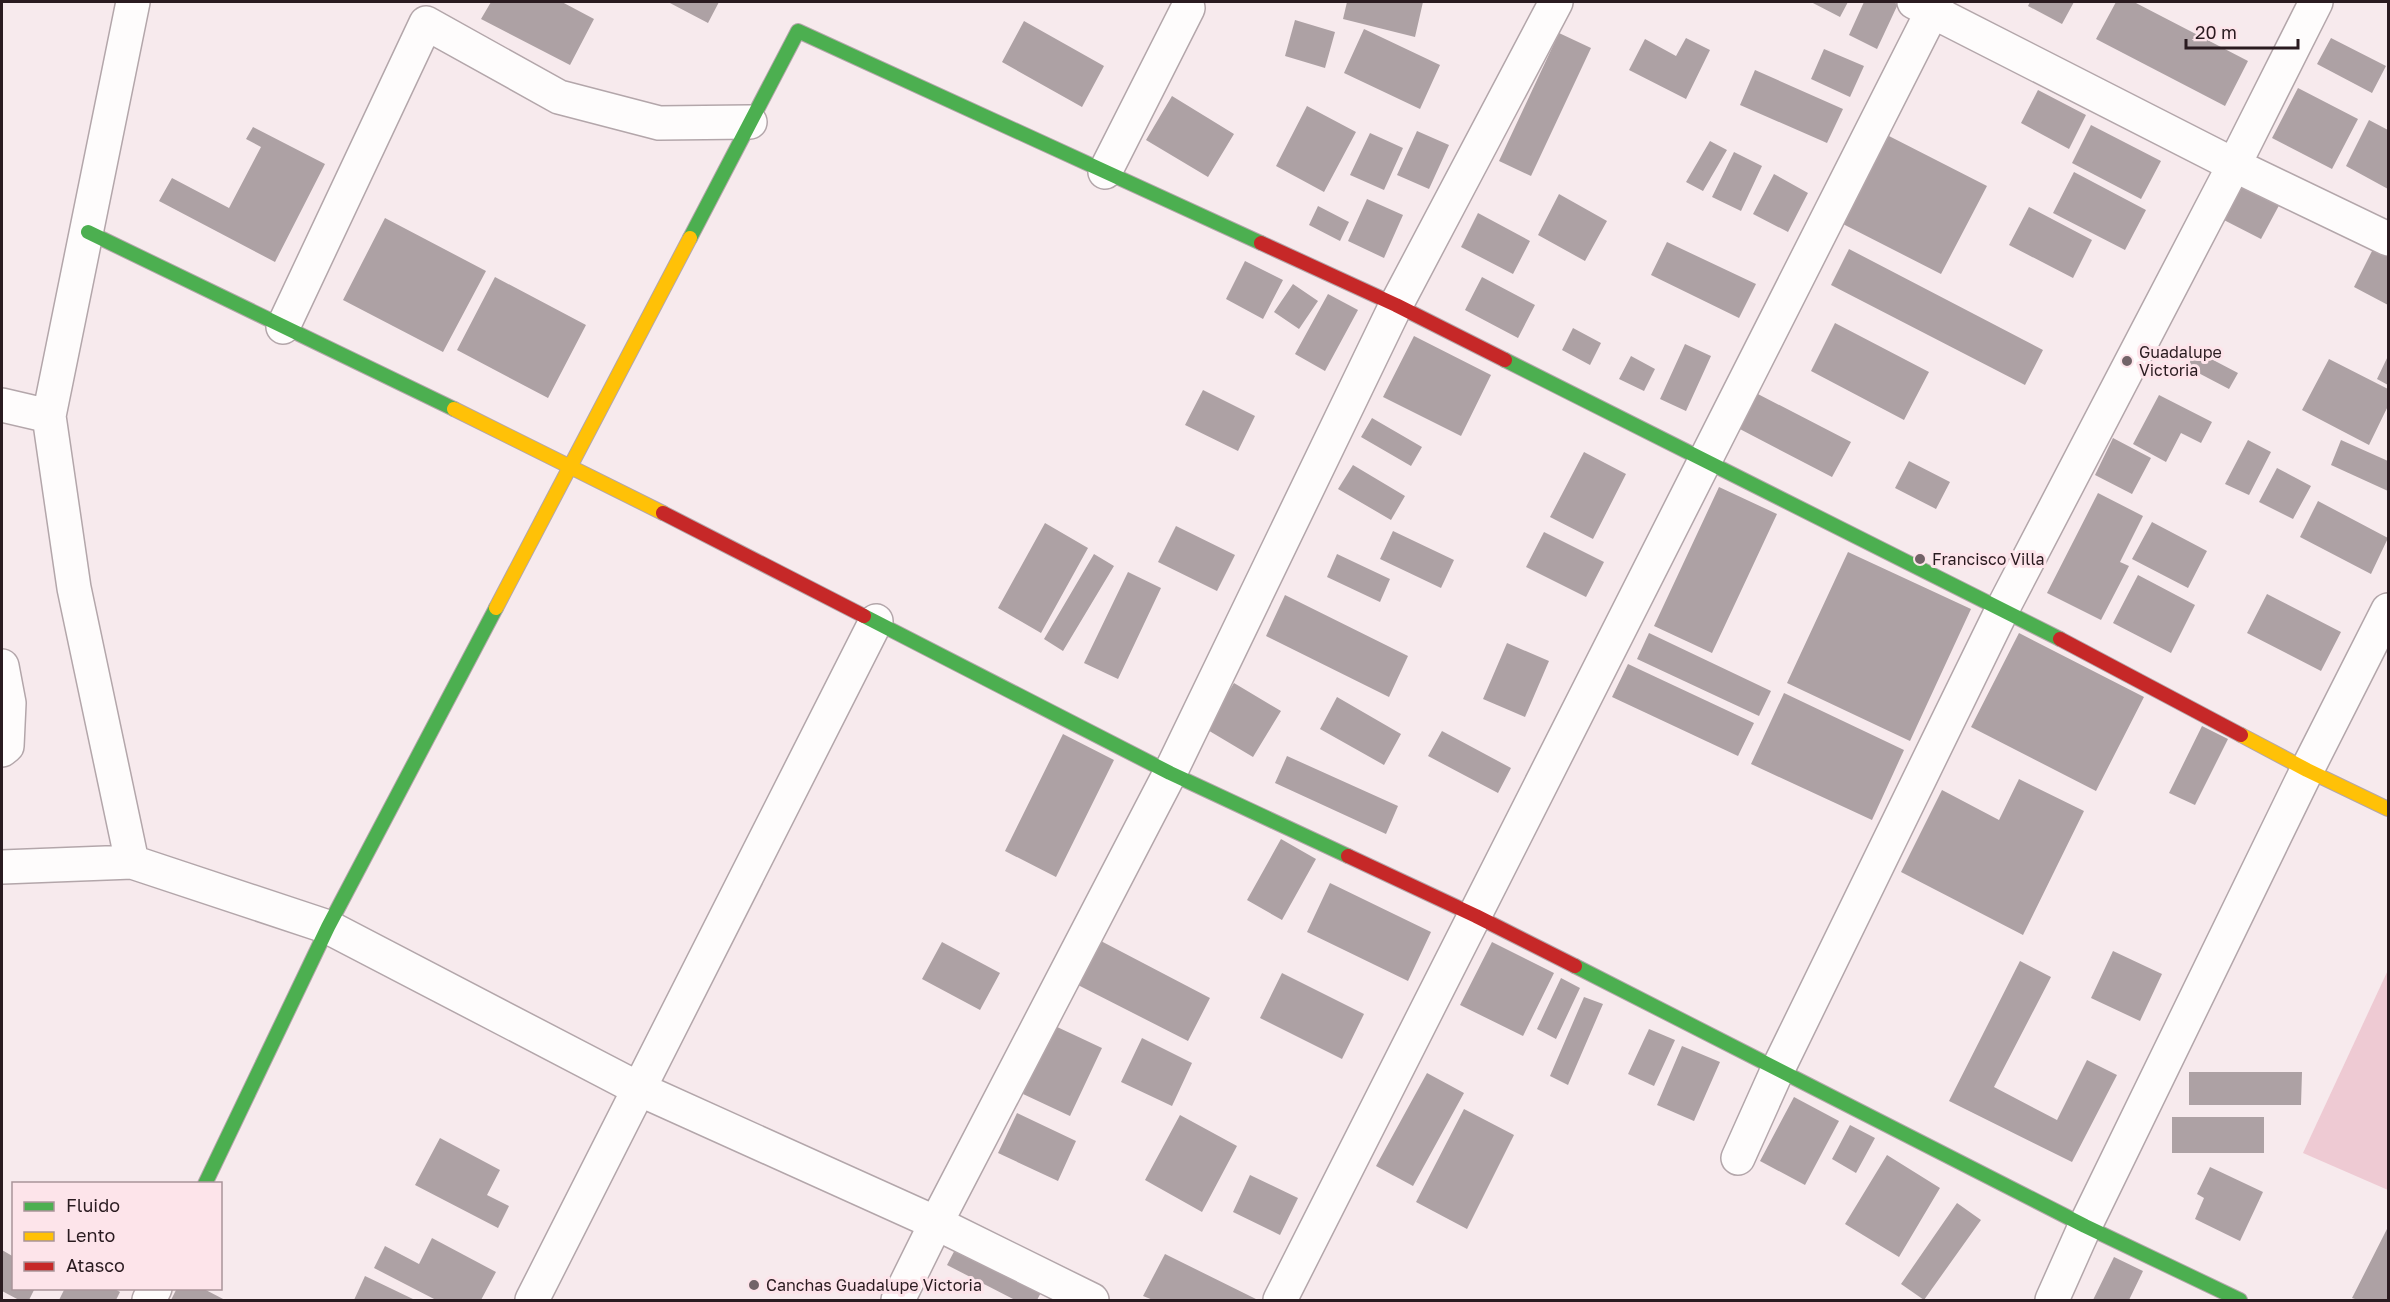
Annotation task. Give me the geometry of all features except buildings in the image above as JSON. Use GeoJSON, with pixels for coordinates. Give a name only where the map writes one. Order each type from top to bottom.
{"type":"FeatureCollection","features":[{"type":"Feature","properties":{"kind":"street"},"geometry":{"type":"LineString","coordinates":[[132,862],[74,588],[50,416],[133,2]]}},
{"type":"Feature","properties":{"kind":"street"},"geometry":{"type":"LineString","coordinates":[[898,1300],[1170,773],[1396,305],[1556,2]]}},
{"type":"Feature","properties":{"kind":"street"},"geometry":{"type":"LineString","coordinates":[[1738,1158],[1777,1071],[2003,608],[2234,165],[2316,2]]}},
{"type":"Feature","properties":{"kind":"street"},"geometry":{"type":"LineString","coordinates":[[1280,1300],[1705,461],[1928,5],[2234,165],[2388,239]]}},
{"type":"Feature","properties":{"kind":"street"},"geometry":{"type":"LineString","coordinates":[[1105,172],[1188,8]]}},
{"type":"Feature","properties":{"kind":"street"},"geometry":{"type":"LineString","coordinates":[[283,327],[426,23],[560,97],[658,123],[750,122]]}},
{"type":"Feature","properties":{"kind":"street"},"geometry":{"type":"LineString","coordinates":[[206,1182],[328,927],[798,31],[1396,305],[2003,608],[2307,770],[2388,808]]}},
{"type":"Feature","properties":{"kind":"street"},"geometry":{"type":"LineString","coordinates":[[88,232],[571,466],[1170,773],[1476,916],[2085,1226],[2240,1300]]}},
{"type":"Feature","properties":{"kind":"street"},"geometry":{"type":"LineString","coordinates":[[2,405],[50,416]]}},
{"type":"Feature","properties":{"kind":"street"},"geometry":{"type":"LineString","coordinates":[[2052,1300],[2085,1226],[2307,770],[2388,610]]}},
{"type":"Feature","properties":{"kind":"street"},"geometry":{"type":"LineString","coordinates":[[532,1300],[876,621]]}},
{"type":"Feature","properties":{"kind":"street"},"geometry":{"type":"LineString","coordinates":[[2,666],[9,703],[7,746],[2,750]]}},
{"type":"Feature","properties":{"kind":"street"},"geometry":{"type":"LineString","coordinates":[[5,872],[132,862],[328,927],[639,1089],[936,1223],[1092,1300]]}},
{"type":"Feature","properties":{"kind":"shaded area"},"geometry":{"type":"Polygon","coordinates":[[[2388,970],[2388,1190],[2303,1153],[2388,970]]]}},
{"type":"Feature","properties":{"kind":"traffic: fast"},"geometry":{"type":"LineString","coordinates":[[690,238],[798,31],[1261,243]]}},
{"type":"Feature","properties":{"kind":"traffic: fast"},"geometry":{"type":"LineString","coordinates":[[88,232],[454,409]]}},
{"type":"Feature","properties":{"kind":"traffic: fast"},"geometry":{"type":"LineString","coordinates":[[1505,360],[2060,639]]}},
{"type":"Feature","properties":{"kind":"traffic: fast"},"geometry":{"type":"LineString","coordinates":[[206,1182],[328,927],[496,608]]}},
{"type":"Feature","properties":{"kind":"traffic: fast"},"geometry":{"type":"LineString","coordinates":[[864,616],[1170,773],[1348,856]]}},
{"type":"Feature","properties":{"kind":"traffic: fast"},"geometry":{"type":"LineString","coordinates":[[1575,966],[2085,1226],[2240,1300]]}},
{"type":"Feature","properties":{"kind":"traffic: slow"},"geometry":{"type":"LineString","coordinates":[[496,608],[690,238]]}},
{"type":"Feature","properties":{"kind":"traffic: slow"},"geometry":{"type":"LineString","coordinates":[[454,409],[663,513]]}},
{"type":"Feature","properties":{"kind":"traffic: slow"},"geometry":{"type":"LineString","coordinates":[[2241,735],[2388,809]]}},
{"type":"Feature","properties":{"kind":"traffic: jam"},"geometry":{"type":"LineString","coordinates":[[1261,243],[1396,305],[1505,360]]}},
{"type":"Feature","properties":{"kind":"traffic: jam"},"geometry":{"type":"LineString","coordinates":[[663,513],[864,616]]}},
{"type":"Feature","properties":{"kind":"traffic: jam"},"geometry":{"type":"LineString","coordinates":[[2060,639],[2241,735]]}},
{"type":"Feature","properties":{"kind":"traffic: jam"},"geometry":{"type":"LineString","coordinates":[[1348,856],[1476,916],[1575,966]]}},
{"type":"Feature","properties":{"kind":"place","name":"Guadalupe Victoria"},"geometry":{"type":"Point","coordinates":[2127,361]}},
{"type":"Feature","properties":{"kind":"place","name":"Francisco Villa"},"geometry":{"type":"Point","coordinates":[1920,559]}},
{"type":"Feature","properties":{"kind":"place","name":"Canchas Guadalupe Victoria"},"geometry":{"type":"Point","coordinates":[754,1285]}}]}
